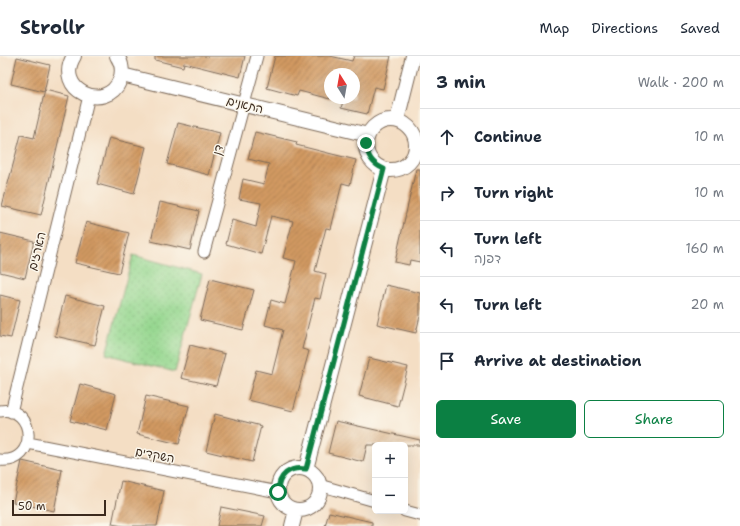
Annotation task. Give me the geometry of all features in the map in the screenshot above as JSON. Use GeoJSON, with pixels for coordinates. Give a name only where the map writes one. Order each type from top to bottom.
{"type":"FeatureCollection","features":[{"type":"Feature","properties":{"kind":"street"},"geometry":{"type":"LineString","coordinates":[[74,56],[69,70],[70,78],[74,86],[89,96],[97,97],[106,95],[113,90],[122,75],[122,67],[117,56]]}},
{"type":"Feature","properties":{"kind":"street","name":"דן"},"geometry":{"type":"LineString","coordinates":[[204,252],[257,56]]}},
{"type":"Feature","properties":{"kind":"street"},"geometry":{"type":"LineString","coordinates":[[397,120],[413,56]]}},
{"type":"Feature","properties":{"kind":"street","name":"התאנים"},"geometry":{"type":"LineString","coordinates":[[122,75],[368,135]]}},
{"type":"Feature","properties":{"kind":"street","name":"הארזים"},"geometry":{"type":"LineString","coordinates":[[6,411],[89,96]]}},
{"type":"Feature","properties":{"kind":"street"},"geometry":{"type":"LineString","coordinates":[[397,120],[410,128],[415,136],[418,152],[407,165],[400,169],[384,169],[376,166],[370,160],[366,152],[368,135],[376,124],[383,121],[397,120]]}},
{"type":"Feature","properties":{"kind":"street"},"geometry":{"type":"LineString","coordinates":[[306,469],[384,169]]}},
{"type":"Feature","properties":{"kind":"street"},"geometry":{"type":"LineString","coordinates":[[0,460],[14,459],[21,454],[28,443],[29,434],[27,426],[22,419],[6,411]]}},
{"type":"Feature","properties":{"kind":"street","name":"השקדים"},"geometry":{"type":"LineString","coordinates":[[28,443],[278,492]]}},
{"type":"Feature","properties":{"kind":"street"},"geometry":{"type":"LineString","coordinates":[[292,469],[306,469],[317,478],[319,484],[320,491],[314,503],[309,507],[296,510],[284,504],[278,492],[280,478],[285,472],[292,469]]}},
{"type":"Feature","properties":{"kind":"street"},"geometry":{"type":"LineString","coordinates":[[319,484],[372,500]]}},
{"type":"Feature","properties":{"kind":"street"},"geometry":{"type":"LineString","coordinates":[[292,526],[296,510]]}},
{"type":"Feature","properties":{"kind":"street"},"geometry":{"type":"LineString","coordinates":[[408,511],[420,515]]}},
{"type":"Feature","properties":{"kind":"green space"},"geometry":{"type":"Polygon","coordinates":[[[133,255],[202,274],[175,372],[106,354],[133,255]]]}},
{"type":"Feature","properties":{"kind":"building"},"geometry":{"type":"Polygon","coordinates":[[[155,56],[245,56],[240,77],[184,63],[183,67],[155,60],[155,56]]]}},
{"type":"Feature","properties":{"kind":"building"},"geometry":{"type":"Polygon","coordinates":[[[275,56],[330,56],[352,61],[354,56],[391,56],[383,89],[374,87],[367,114],[341,108],[342,104],[360,104],[360,68],[324,68],[324,97],[299,91],[297,96],[267,88],[275,56]]]}},
{"type":"Feature","properties":{"kind":"building"},"geometry":{"type":"Polygon","coordinates":[[[17,57],[50,65],[44,92],[11,84],[17,57]]]}},
{"type":"Feature","properties":{"kind":"building"},"geometry":{"type":"Polygon","coordinates":[[[45,90],[69,96],[41,215],[2,206],[21,135],[34,138],[45,90]]]}},
{"type":"Feature","properties":{"kind":"building"},"geometry":{"type":"Polygon","coordinates":[[[178,123],[220,133],[209,175],[167,164],[178,123]]]}},
{"type":"Feature","properties":{"kind":"building"},"geometry":{"type":"Polygon","coordinates":[[[255,132],[297,142],[296,145],[356,160],[350,185],[342,183],[331,229],[326,228],[315,271],[326,274],[320,299],[315,298],[302,349],[309,351],[293,411],[248,400],[256,370],[272,374],[283,330],[265,325],[271,300],[285,304],[296,261],[283,258],[293,221],[271,216],[261,254],[226,244],[232,220],[256,227],[261,203],[239,199],[243,179],[264,184],[269,164],[248,159],[255,132]]]}},
{"type":"Feature","properties":{"kind":"building"},"geometry":{"type":"Polygon","coordinates":[[[109,138],[146,147],[134,194],[97,184],[109,138]]]}},
{"type":"Feature","properties":{"kind":"building"},"geometry":{"type":"Polygon","coordinates":[[[416,169],[420,169],[420,262],[410,260],[409,265],[395,262],[416,169]]]}},
{"type":"Feature","properties":{"kind":"building"},"geometry":{"type":"Polygon","coordinates":[[[160,202],[199,211],[190,250],[151,241],[160,202]]]}},
{"type":"Feature","properties":{"kind":"building"},"geometry":{"type":"Polygon","coordinates":[[[86,222],[129,233],[119,273],[75,263],[86,222]]]}},
{"type":"Feature","properties":{"kind":"building"},"geometry":{"type":"Polygon","coordinates":[[[0,233],[34,241],[25,278],[0,272],[0,233]]]}},
{"type":"Feature","properties":{"kind":"building"},"geometry":{"type":"Polygon","coordinates":[[[210,279],[254,290],[243,330],[200,320],[210,279]]]}},
{"type":"Feature","properties":{"kind":"building"},"geometry":{"type":"Polygon","coordinates":[[[386,285],[420,293],[420,316],[416,333],[377,324],[386,285]]]}},
{"type":"Feature","properties":{"kind":"building"},"geometry":{"type":"Polygon","coordinates":[[[0,295],[20,300],[11,338],[0,336],[0,295]]]}},
{"type":"Feature","properties":{"kind":"building"},"geometry":{"type":"Polygon","coordinates":[[[65,296],[105,306],[95,345],[55,336],[65,296]]]}},
{"type":"Feature","properties":{"kind":"building"},"geometry":{"type":"Polygon","coordinates":[[[190,345],[225,354],[216,386],[181,378],[190,345]]]}},
{"type":"Feature","properties":{"kind":"building"},"geometry":{"type":"Polygon","coordinates":[[[369,358],[408,367],[398,406],[359,396],[369,358]]]}},
{"type":"Feature","properties":{"kind":"building"},"geometry":{"type":"Polygon","coordinates":[[[80,384],[116,394],[107,430],[70,421],[80,384]]]}},
{"type":"Feature","properties":{"kind":"building"},"geometry":{"type":"Polygon","coordinates":[[[146,396],[189,406],[179,444],[137,434],[146,396]]]}},
{"type":"Feature","properties":{"kind":"building"},"geometry":{"type":"Polygon","coordinates":[[[215,414],[261,426],[252,462],[206,451],[215,414]]]}},
{"type":"Feature","properties":{"kind":"building"},"geometry":{"type":"Polygon","coordinates":[[[336,421],[420,440],[420,445],[408,445],[408,442],[372,442],[372,445],[367,445],[363,462],[328,453],[336,421]]]}},
{"type":"Feature","properties":{"kind":"building"},"geometry":{"type":"Polygon","coordinates":[[[22,461],[62,470],[54,511],[13,502],[22,461]]]}},
{"type":"Feature","properties":{"kind":"building"},"geometry":{"type":"Polygon","coordinates":[[[121,481],[164,491],[157,526],[123,526],[112,524],[121,481]]]}},
{"type":"Feature","properties":{"kind":"building"},"geometry":{"type":"Polygon","coordinates":[[[221,507],[265,516],[262,526],[217,526],[221,507]]]}},
{"type":"Feature","properties":{"kind":"building"},"geometry":{"type":"Polygon","coordinates":[[[329,512],[372,522],[372,526],[325,526],[329,512]]]}},
{"type":"Feature","properties":{"kind":"route"},"geometry":{"type":"LineString","coordinates":[[278,492],[280,478],[285,472],[292,469],[306,469],[384,169],[376,166],[370,160],[366,152],[366,143]]}}]}
